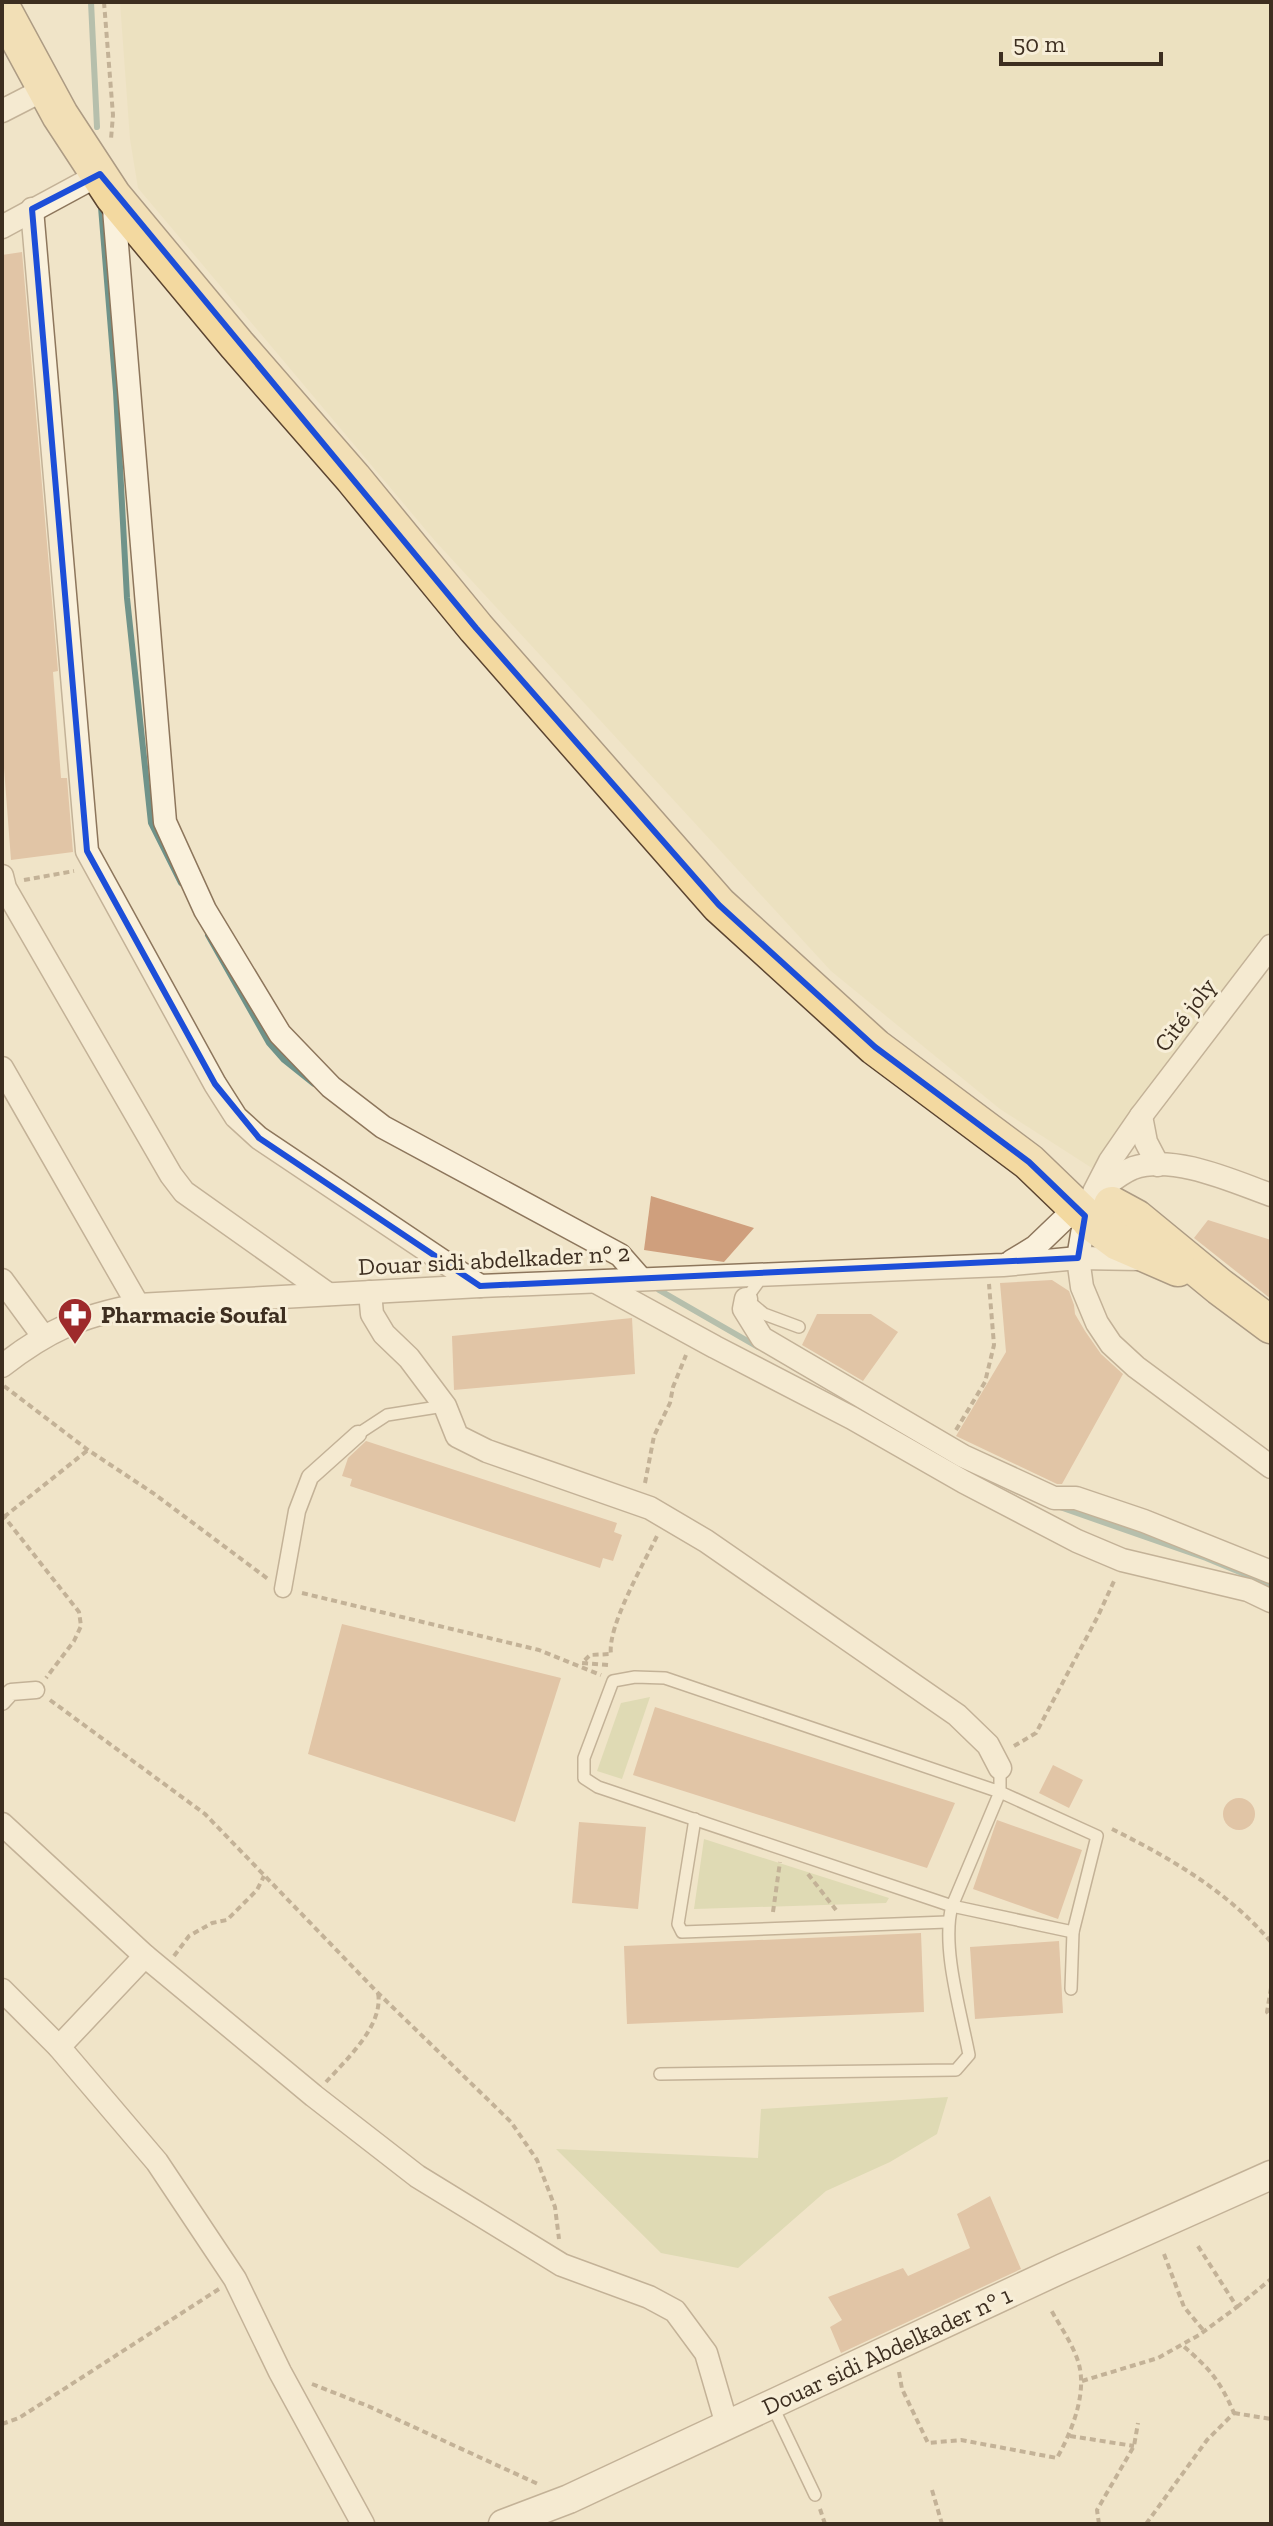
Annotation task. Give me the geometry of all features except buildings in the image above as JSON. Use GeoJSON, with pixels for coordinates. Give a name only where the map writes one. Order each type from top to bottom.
{"type":"FeatureCollection","features":[{"type":"Feature","properties":{"kind":"main road"},"geometry":{"type":"LineString","coordinates":[[2,8],[74,138],[107,185],[237,345],[353,478],[476,628],[719,905],[875,1047],[1093,1212],[1118,1242],[1220,1287]]}},
{"type":"Feature","properties":{"kind":"main road"},"geometry":{"type":"LineString","coordinates":[[1093,1212],[1136,1218],[1271,1325]]}},
{"type":"Feature","properties":{"kind":"street"},"geometry":{"type":"LineString","coordinates":[[2,111],[45,89]]}},
{"type":"Feature","properties":{"kind":"street"},"geometry":{"type":"LineString","coordinates":[[2,227],[32,209],[107,185],[165,822],[205,910],[280,1034],[331,1087],[383,1127],[620,1255],[641,1279]]}},
{"type":"Feature","properties":{"kind":"street"},"geometry":{"type":"LineString","coordinates":[[32,209],[87,851],[236,1117],[259,1138],[480,1286]]}},
{"type":"Feature","properties":{"kind":"street"},"geometry":{"type":"LineString","coordinates":[[4,882],[171,1175],[184,1192],[328,1294]]}},
{"type":"Feature","properties":{"kind":"street","name":"Cité joly"},"geometry":{"type":"LineString","coordinates":[[1093,1212],[1110,1161],[1271,946]]}},
{"type":"Feature","properties":{"kind":"street"},"geometry":{"type":"LineString","coordinates":[[2,1068],[138,1305]]}},
{"type":"Feature","properties":{"kind":"street"},"geometry":{"type":"LineString","coordinates":[[1141,1116],[1146,1142],[1158,1165]]}},
{"type":"Feature","properties":{"kind":"street"},"geometry":{"type":"LineString","coordinates":[[1271,1195],[1210,1173],[1158,1165],[1093,1212],[1082,1287],[1088,1306],[1111,1344],[1136,1367],[1271,1467]]}},
{"type":"Feature","properties":{"kind":"street","name":"Douar sidi abdelkader n° 2"},"geometry":{"type":"LineString","coordinates":[[2,1366],[43,1336],[97,1313],[138,1305],[641,1279],[996,1269],[1093,1212]]}},
{"type":"Feature","properties":{"kind":"street","name":"Douar sidi abdelkader n° 2"},"geometry":{"type":"LineString","coordinates":[[996,1269],[1093,1212]]}},
{"type":"Feature","properties":{"kind":"street"},"geometry":{"type":"LineString","coordinates":[[2,1280],[43,1336]]}},
{"type":"Feature","properties":{"kind":"street"},"geometry":{"type":"LineString","coordinates":[[598,1283],[1077,1541],[1122,1560],[1248,1590],[1271,1601]]}},
{"type":"Feature","properties":{"kind":"street"},"geometry":{"type":"LineString","coordinates":[[370,1292],[372,1314],[384,1334],[409,1358],[445,1406],[457,1436],[487,1451],[650,1508],[706,1541],[957,1715],[988,1745],[997,1763]]}},
{"type":"Feature","properties":{"kind":"street"},"geometry":{"type":"LineString","coordinates":[[746,1299],[744,1309],[762,1338],[963,1456],[1054,1498],[1076,1498],[1090,1502],[1271,1572]]}},
{"type":"Feature","properties":{"kind":"street"},"geometry":{"type":"LineString","coordinates":[[283,1589],[297,1511],[310,1477],[358,1434]]}},
{"type":"Feature","properties":{"kind":"street"},"geometry":{"type":"LineString","coordinates":[[2,1702],[11,1692],[36,1690]]}},
{"type":"Feature","properties":{"kind":"street"},"geometry":{"type":"LineString","coordinates":[[2,1824],[145,1956],[314,2096],[417,2176],[562,2265],[649,2297],[675,2311],[706,2353],[727,2425]]}},
{"type":"Feature","properties":{"kind":"street"},"geometry":{"type":"LineString","coordinates":[[59,2047],[145,1956]]}},
{"type":"Feature","properties":{"kind":"street"},"geometry":{"type":"LineString","coordinates":[[3,1992],[59,2047],[157,2162],[235,2279],[280,2372],[363,2524]]}},
{"type":"Feature","properties":{"kind":"street","name":"Douar sidi Abdelkader n° 1"},"geometry":{"type":"LineString","coordinates":[[503,2524],[569,2499],[1063,2268],[1271,2175]]}},
{"type":"Feature","properties":{"kind":"lane"},"geometry":{"type":"LineString","coordinates":[[765,1274],[746,1299],[764,1314],[799,1327]]}},
{"type":"Feature","properties":{"kind":"lane"},"geometry":{"type":"LineString","coordinates":[[358,1434],[387,1415],[445,1406]]}},
{"type":"Feature","properties":{"kind":"lane"},"geometry":{"type":"LineString","coordinates":[[1071,1989],[1073,1932],[1097,1836],[1000,1792],[665,1678],[635,1677],[613,1681],[584,1758],[584,1778],[598,1787],[952,1906],[1073,1932]]}},
{"type":"Feature","properties":{"kind":"lane"},"geometry":{"type":"LineString","coordinates":[[660,2074],[956,2070],[969,2055],[947,1922],[1000,1792],[997,1763]]}},
{"type":"Feature","properties":{"kind":"lane"},"geometry":{"type":"LineString","coordinates":[[695,1819],[678,1924],[682,1932],[947,1922]]}},
{"type":"Feature","properties":{"kind":"lane"},"geometry":{"type":"LineString","coordinates":[[772,2404],[815,2495]]}},
{"type":"Feature","properties":{"kind":"path"},"geometry":{"type":"LineString","coordinates":[[104,2],[113,115],[107,185]]}},
{"type":"Feature","properties":{"kind":"path"},"geometry":{"type":"LineString","coordinates":[[4,882],[81,869],[87,851]]}},
{"type":"Feature","properties":{"kind":"path"},"geometry":{"type":"LineString","coordinates":[[947,1446],[985,1382],[994,1345],[996,1269]]}},
{"type":"Feature","properties":{"kind":"path"},"geometry":{"type":"LineString","coordinates":[[614,1666],[582,1663],[590,1655],[611,1654],[616,1623],[660,1529],[643,1493],[654,1436],[685,1362],[688,1343],[674,1325]]}},
{"type":"Feature","properties":{"kind":"path"},"geometry":{"type":"LineString","coordinates":[[88,1450],[3,1516],[79,1612],[81,1626],[74,1641],[36,1690],[205,1814],[378,1993],[511,2122],[537,2160],[555,2207],[562,2265]]}},
{"type":"Feature","properties":{"kind":"path"},"geometry":{"type":"LineString","coordinates":[[997,1763],[1036,1733],[1098,1616],[1122,1560]]}},
{"type":"Feature","properties":{"kind":"path"},"geometry":{"type":"LineString","coordinates":[[1104,1825],[1210,1885],[1248,1915],[1271,1942]]}},
{"type":"Feature","properties":{"kind":"path"},"geometry":{"type":"LineString","coordinates":[[773,1914],[780,1859]]}},
{"type":"Feature","properties":{"kind":"path"},"geometry":{"type":"LineString","coordinates":[[802,1866],[836,1910]]}},
{"type":"Feature","properties":{"kind":"path"},"geometry":{"type":"LineString","coordinates":[[163,1970],[189,1936],[212,1923],[227,1920],[257,1890],[264,1876]]}},
{"type":"Feature","properties":{"kind":"path"},"geometry":{"type":"LineString","coordinates":[[1271,1988],[1267,2012],[1271,2017]]}},
{"type":"Feature","properties":{"kind":"path"},"geometry":{"type":"LineString","coordinates":[[314,2096],[367,2035],[380,2004],[378,1993]]}},
{"type":"Feature","properties":{"kind":"path"},"geometry":{"type":"LineString","coordinates":[[1196,2243],[1237,2307]]}},
{"type":"Feature","properties":{"kind":"path"},"geometry":{"type":"LineString","coordinates":[[1164,2254],[1184,2307],[1204,2331]]}},
{"type":"Feature","properties":{"kind":"path"},"geometry":{"type":"LineString","coordinates":[[2,2424],[19,2418],[235,2279]]}},
{"type":"Feature","properties":{"kind":"path"},"geometry":{"type":"LineString","coordinates":[[1082,2381],[1158,2358],[1204,2331],[1271,2279]]}},
{"type":"Feature","properties":{"kind":"path"},"geometry":{"type":"LineString","coordinates":[[899,2372],[902,2389],[928,2443],[961,2440],[1057,2458],[1070,2436],[1082,2381],[1078,2359],[1051,2310]]}},
{"type":"Feature","properties":{"kind":"path"},"geometry":{"type":"LineString","coordinates":[[1182,2345],[1210,2368],[1234,2413]]}},
{"type":"Feature","properties":{"kind":"path"},"geometry":{"type":"LineString","coordinates":[[280,2372],[368,2406],[569,2499]]}},
{"type":"Feature","properties":{"kind":"path"},"geometry":{"type":"LineString","coordinates":[[1234,2413],[1271,2419]]}},
{"type":"Feature","properties":{"kind":"path"},"geometry":{"type":"LineString","coordinates":[[1146,2524],[1207,2440],[1234,2413]]}},
{"type":"Feature","properties":{"kind":"path"},"geometry":{"type":"LineString","coordinates":[[1099,2524],[1097,2510],[1134,2446],[1138,2423]]}},
{"type":"Feature","properties":{"kind":"path"},"geometry":{"type":"LineString","coordinates":[[1070,2436],[1134,2446]]}},
{"type":"Feature","properties":{"kind":"path"},"geometry":{"type":"LineString","coordinates":[[932,2490],[942,2524]]}},
{"type":"Feature","properties":{"kind":"path"},"geometry":{"type":"LineString","coordinates":[[1021,2524],[1035,2524]]}},
{"type":"Feature","properties":{"kind":"highlighted area"},"geometry":{"type":"Polygon","coordinates":[[[100,174],[476,628],[719,905],[875,1047],[1029,1162],[1085,1216],[1078,1258],[480,1286],[259,1138],[215,1084],[87,851],[32,209],[100,174]]]}},
{"type":"Feature","properties":{"kind":"shaded area"},"geometry":{"type":"Polygon","coordinates":[[[120,2],[1271,2],[1271,930],[1095,1170],[1000,1109],[831,971],[436,542],[138,188],[130,139],[120,2]]]}},
{"type":"Feature","properties":{"kind":"green space"},"geometry":{"type":"Polygon","coordinates":[[[650,1697],[622,1779],[597,1771],[621,1703],[650,1697]]]}},
{"type":"Feature","properties":{"kind":"green space"},"geometry":{"type":"Polygon","coordinates":[[[704,1839],[889,1898],[886,1903],[694,1909],[704,1839]]]}},
{"type":"Feature","properties":{"kind":"green space"},"geometry":{"type":"Polygon","coordinates":[[[948,2097],[937,2134],[890,2162],[826,2191],[738,2268],[661,2253],[556,2149],[758,2158],[761,2109],[948,2097]]]}},
{"type":"Feature","properties":{"kind":"waterway"},"geometry":{"type":"LineString","coordinates":[[91,2],[97,127]]}},
{"type":"Feature","properties":{"kind":"waterway"},"geometry":{"type":"LineString","coordinates":[[101,207],[116,392],[127,598],[151,823],[181,883]]}},
{"type":"Feature","properties":{"kind":"waterway"},"geometry":{"type":"LineString","coordinates":[[208,935],[269,1043],[284,1060],[314,1084]]}},
{"type":"Feature","properties":{"kind":"waterway"},"geometry":{"type":"LineString","coordinates":[[659,1290],[758,1347]]}},
{"type":"Feature","properties":{"kind":"waterway"},"geometry":{"type":"LineString","coordinates":[[1057,1506],[1206,1558],[1271,1585]]}},
{"type":"Feature","properties":{"kind":"place","name":"Pharmacie Soufal"},"geometry":{"type":"Point","coordinates":[75,1346]}}]}
